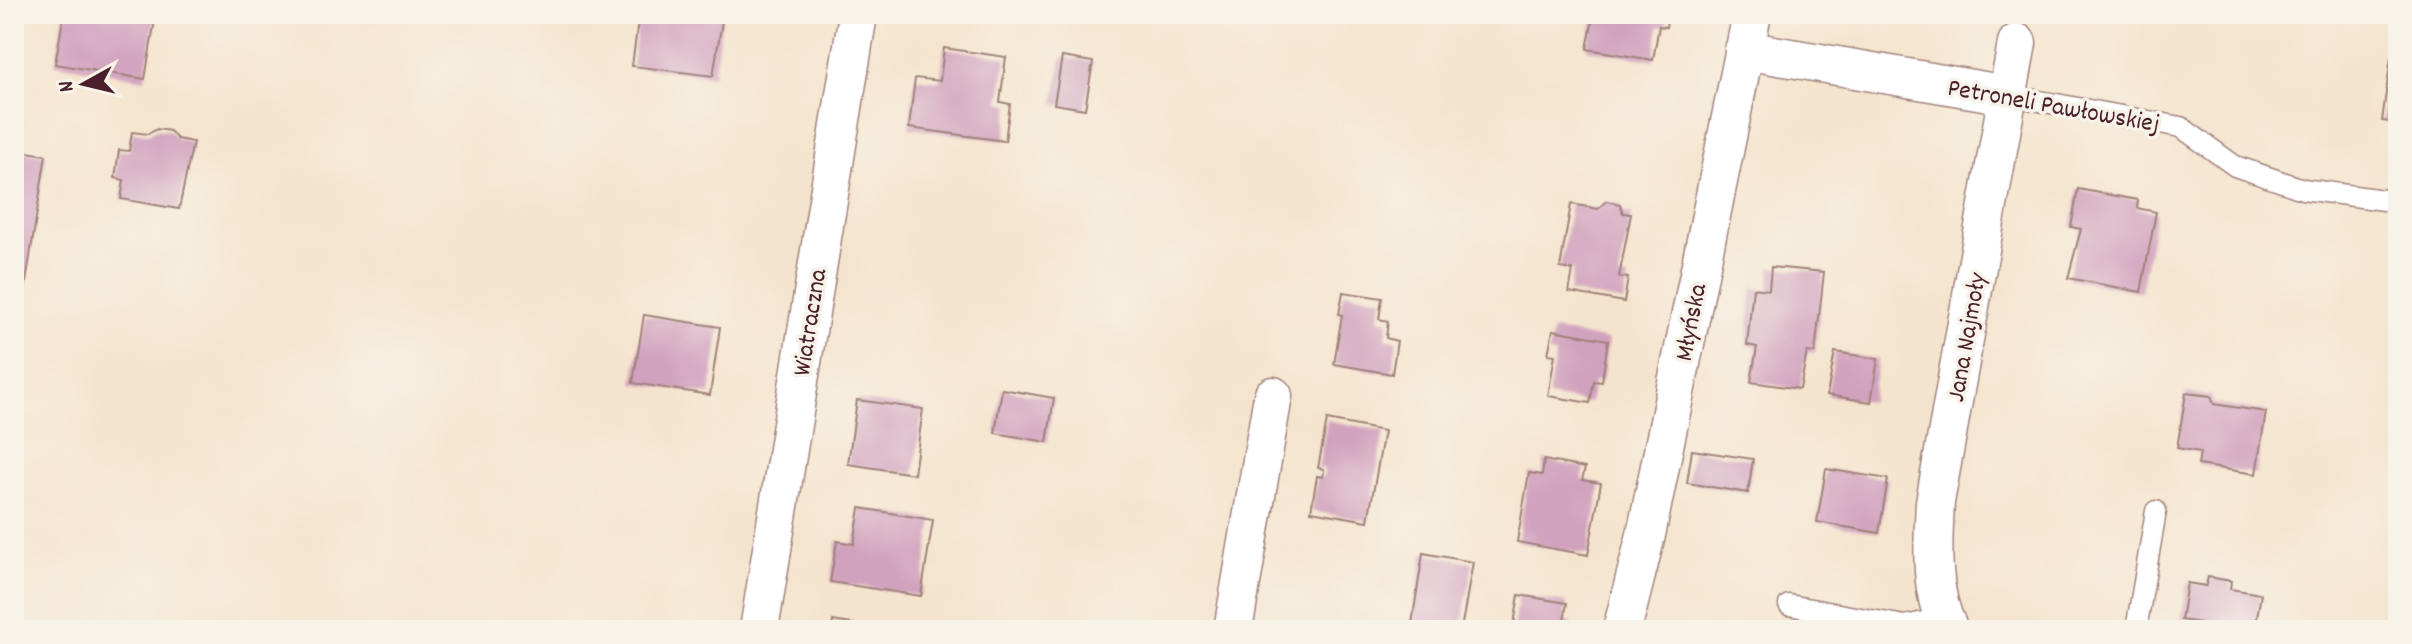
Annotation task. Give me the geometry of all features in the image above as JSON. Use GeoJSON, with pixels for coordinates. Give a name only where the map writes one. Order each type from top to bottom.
{"type":"FeatureCollection","features":[{"type":"Feature","properties":{"kind":"street","name":"Wiatraczna"},"geometry":{"type":"LineString","coordinates":[[759,630],[858,14]]}},
{"type":"Feature","properties":{"kind":"street","name":"Petroneli Pawłowskiej"},"geometry":{"type":"LineString","coordinates":[[1748,32],[2007,95]]}},
{"type":"Feature","properties":{"kind":"street","name":"Młyńska"},"geometry":{"type":"LineString","coordinates":[[1622,630],[1646,535],[1748,32]]}},
{"type":"Feature","properties":{"kind":"street","name":"Jana Najmoły"},"geometry":{"type":"LineString","coordinates":[[1946,624],[1933,563],[1935,502],[2017,43]]}},
{"type":"Feature","properties":{"kind":"street"},"geometry":{"type":"LineString","coordinates":[[1233,630],[1273,396]]}},
{"type":"Feature","properties":{"kind":"lane","name":"Petroneli Pawłowskiej"},"geometry":{"type":"LineString","coordinates":[[2007,95],[2181,127],[2235,166],[2303,189],[2372,201],[2398,202]]}},
{"type":"Feature","properties":{"kind":"lane"},"geometry":{"type":"LineString","coordinates":[[2136,630],[2156,511]]}},
{"type":"Feature","properties":{"kind":"lane"},"geometry":{"type":"LineString","coordinates":[[1789,605],[1905,626],[1946,624]]}},
{"type":"Feature","properties":{"kind":"building"},"geometry":{"type":"Polygon","coordinates":[[[64,14],[156,14],[145,79],[55,64],[64,14]]]}},
{"type":"Feature","properties":{"kind":"building"},"geometry":{"type":"Polygon","coordinates":[[[639,14],[723,15],[713,76],[632,66],[639,14]]]}},
{"type":"Feature","properties":{"kind":"building"},"geometry":{"type":"Polygon","coordinates":[[[1594,14],[1668,14],[1666,27],[1659,26],[1653,60],[1587,49],[1594,14]]]}},
{"type":"Feature","properties":{"kind":"building"},"geometry":{"type":"Polygon","coordinates":[[[944,48],[1006,57],[1000,102],[1010,104],[1005,141],[909,128],[915,78],[940,81],[944,48]]]}},
{"type":"Feature","properties":{"kind":"building"},"geometry":{"type":"Polygon","coordinates":[[[1062,57],[1093,62],[1085,109],[1054,104],[1062,57]]]}},
{"type":"Feature","properties":{"kind":"building"},"geometry":{"type":"Polygon","coordinates":[[[2391,57],[2398,58],[2398,123],[2382,121],[2391,57]]]}},
{"type":"Feature","properties":{"kind":"building"},"geometry":{"type":"Polygon","coordinates":[[[157,129],[170,131],[177,139],[193,142],[179,209],[121,199],[124,180],[115,178],[119,150],[129,151],[132,132],[148,134],[157,129]]]}},
{"type":"Feature","properties":{"kind":"building"},"geometry":{"type":"Polygon","coordinates":[[[14,150],[46,155],[20,320],[14,319],[14,150]]]}},
{"type":"Feature","properties":{"kind":"building"},"geometry":{"type":"Polygon","coordinates":[[[2078,189],[2138,200],[2137,208],[2156,212],[2141,292],[2068,278],[2081,229],[2071,227],[2078,189]]]}},
{"type":"Feature","properties":{"kind":"building"},"geometry":{"type":"Polygon","coordinates":[[[1606,201],[1620,204],[1623,213],[1631,214],[1619,277],[1628,278],[1624,302],[1569,292],[1573,270],[1560,268],[1571,204],[1598,209],[1606,201]]]}},
{"type":"Feature","properties":{"kind":"building"},"geometry":{"type":"Polygon","coordinates":[[[1771,267],[1824,272],[1815,353],[1807,352],[1800,389],[1751,382],[1757,347],[1747,345],[1753,288],[1769,290],[1771,267]]]}},
{"type":"Feature","properties":{"kind":"building"},"geometry":{"type":"Polygon","coordinates":[[[1343,292],[1382,298],[1379,319],[1388,321],[1386,338],[1397,341],[1392,374],[1334,364],[1343,292]]]}},
{"type":"Feature","properties":{"kind":"building"},"geometry":{"type":"Polygon","coordinates":[[[644,315],[720,327],[710,395],[633,383],[644,315]]]}},
{"type":"Feature","properties":{"kind":"building"},"geometry":{"type":"Polygon","coordinates":[[[1553,330],[1608,340],[1602,382],[1594,381],[1590,403],[1548,396],[1555,355],[1548,354],[1553,330]]]}},
{"type":"Feature","properties":{"kind":"building"},"geometry":{"type":"Polygon","coordinates":[[[1835,352],[1878,359],[1871,402],[1827,395],[1835,352]]]}},
{"type":"Feature","properties":{"kind":"building"},"geometry":{"type":"Polygon","coordinates":[[[1002,389],[1054,398],[1047,442],[995,433],[1002,389]]]}},
{"type":"Feature","properties":{"kind":"building"},"geometry":{"type":"Polygon","coordinates":[[[2186,393],[2211,396],[2214,404],[2266,412],[2256,474],[2198,465],[2200,452],[2177,448],[2186,393]]]}},
{"type":"Feature","properties":{"kind":"building"},"geometry":{"type":"Polygon","coordinates":[[[857,400],[923,409],[914,474],[848,464],[857,400]]]}},
{"type":"Feature","properties":{"kind":"building"},"geometry":{"type":"Polygon","coordinates":[[[1327,420],[1384,431],[1368,521],[1311,511],[1317,476],[1323,477],[1324,469],[1318,468],[1327,420]]]}},
{"type":"Feature","properties":{"kind":"building"},"geometry":{"type":"Polygon","coordinates":[[[1692,450],[1753,459],[1748,493],[1687,483],[1692,450]]]}},
{"type":"Feature","properties":{"kind":"building"},"geometry":{"type":"Polygon","coordinates":[[[1544,460],[1585,468],[1582,480],[1601,483],[1588,555],[1517,542],[1529,473],[1542,475],[1544,460]]]}},
{"type":"Feature","properties":{"kind":"building"},"geometry":{"type":"Polygon","coordinates":[[[1826,469],[1888,479],[1879,533],[1817,522],[1826,469]]]}},
{"type":"Feature","properties":{"kind":"building"},"geometry":{"type":"Polygon","coordinates":[[[860,508],[933,520],[921,596],[830,582],[837,541],[854,544],[860,508]]]}},
{"type":"Feature","properties":{"kind":"building"},"geometry":{"type":"Polygon","coordinates":[[[1423,553],[1473,562],[1461,630],[1411,630],[1423,553]]]}},
{"type":"Feature","properties":{"kind":"building"},"geometry":{"type":"Polygon","coordinates":[[[2208,577],[2231,581],[2230,589],[2261,594],[2255,630],[2200,630],[2201,623],[2181,620],[2187,583],[2206,586],[2208,577]]]}},
{"type":"Feature","properties":{"kind":"building"},"geometry":{"type":"Polygon","coordinates":[[[1519,595],[1567,603],[1564,620],[1571,622],[1574,630],[1513,630],[1519,595]]]}},
{"type":"Feature","properties":{"kind":"building"},"geometry":{"type":"Polygon","coordinates":[[[833,621],[877,628],[832,630],[833,621]]]}}]}
